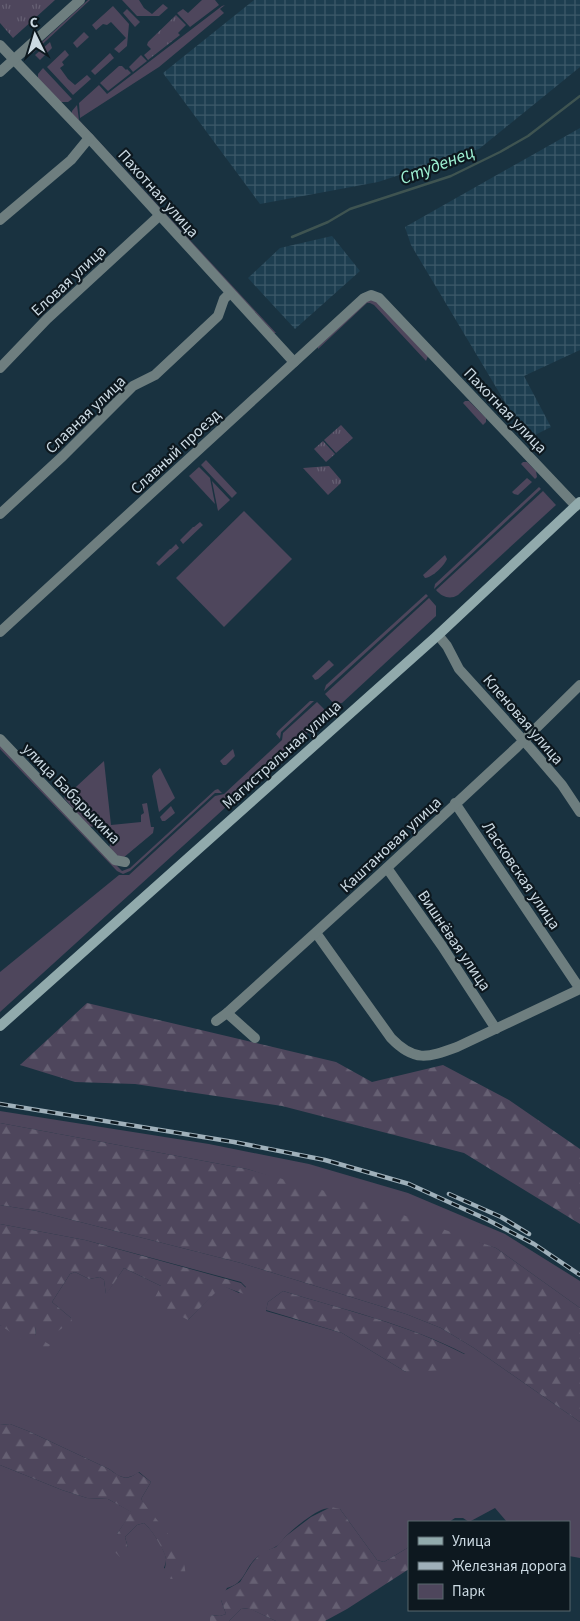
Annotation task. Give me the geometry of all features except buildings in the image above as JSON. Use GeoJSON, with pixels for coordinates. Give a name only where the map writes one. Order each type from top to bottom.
{"type":"FeatureCollection","features":[{"type":"Feature","properties":{"kind":"main road","name":"Магистральная улица"},"geometry":{"type":"LineString","coordinates":[[0,1026],[438,634],[578,504]]}},
{"type":"Feature","properties":{"kind":"street"},"geometry":{"type":"LineString","coordinates":[[0,72],[80,0]]}},
{"type":"Feature","properties":{"kind":"street","name":"Пахотная улица"},"geometry":{"type":"LineString","coordinates":[[0,45],[89,138],[294,362]]}},
{"type":"Feature","properties":{"kind":"street"},"geometry":{"type":"LineString","coordinates":[[0,220],[72,160],[89,138]]}},
{"type":"Feature","properties":{"kind":"street","name":"Еловая улица"},"geometry":{"type":"LineString","coordinates":[[0,368],[47,319],[159,216]]}},
{"type":"Feature","properties":{"kind":"street","name":"Славная улица"},"geometry":{"type":"LineString","coordinates":[[0,514],[63,456],[133,386],[155,375],[218,316],[224,299],[230,293]]}},
{"type":"Feature","properties":{"kind":"street","name":"Пахотная улица"},"geometry":{"type":"LineString","coordinates":[[371,295],[379,298],[578,504]]}},
{"type":"Feature","properties":{"kind":"street","name":"Славный проезд"},"geometry":{"type":"LineString","coordinates":[[0,632],[364,298],[371,295]]}},
{"type":"Feature","properties":{"kind":"street","name":"Кленовая улица"},"geometry":{"type":"LineString","coordinates":[[438,634],[459,669],[524,740],[562,785],[580,812]]}},
{"type":"Feature","properties":{"kind":"street","name":"Каштановая улица"},"geometry":{"type":"LineString","coordinates":[[216,1021],[228,1013],[387,868],[580,685]]}},
{"type":"Feature","properties":{"kind":"street","name":"улица Бабарыкина"},"geometry":{"type":"LineString","coordinates":[[0,739],[115,860],[125,862]]}},
{"type":"Feature","properties":{"kind":"street","name":"Ласковская улица"},"geometry":{"type":"LineString","coordinates":[[455,803],[580,989]]}},
{"type":"Feature","properties":{"kind":"street","name":"Вишнёвая улица"},"geometry":{"type":"LineString","coordinates":[[387,868],[442,946],[496,1028]]}},
{"type":"Feature","properties":{"kind":"street"},"geometry":{"type":"LineString","coordinates":[[316,933],[391,1038],[410,1054],[417,1056],[457,1047],[580,989]]}},
{"type":"Feature","properties":{"kind":"street"},"geometry":{"type":"LineString","coordinates":[[228,1013],[255,1038]]}},
{"type":"Feature","properties":{"kind":"shaded area"},"geometry":{"type":"Polygon","coordinates":[[[254,0],[580,0],[580,67],[479,149],[378,182],[260,204],[163,73],[254,0]]]}},
{"type":"Feature","properties":{"kind":"shaded area"},"geometry":{"type":"Polygon","coordinates":[[[580,128],[580,350],[524,376],[551,427],[527,439],[411,245],[405,227],[580,128]]]}},
{"type":"Feature","properties":{"kind":"shaded area"},"geometry":{"type":"Polygon","coordinates":[[[332,236],[360,271],[295,329],[248,278],[280,248],[332,236]]]}},
{"type":"Feature","properties":{"kind":"green space"},"geometry":{"type":"Polygon","coordinates":[[[0,0],[55,0],[13,38],[0,23],[0,0]]]}},
{"type":"Feature","properties":{"kind":"green space"},"geometry":{"type":"Polygon","coordinates":[[[90,0],[33,53],[32,51],[90,0]]]}},
{"type":"Feature","properties":{"kind":"green space"},"geometry":{"type":"Polygon","coordinates":[[[122,0],[139,0],[144,8],[152,14],[163,4],[168,8],[159,16],[137,16],[122,0]]]}},
{"type":"Feature","properties":{"kind":"green space"},"geometry":{"type":"Polygon","coordinates":[[[202,0],[215,0],[219,5],[190,27],[177,13],[183,9],[188,13],[202,0]]]}},
{"type":"Feature","properties":{"kind":"green space"},"geometry":{"type":"Polygon","coordinates":[[[225,5],[220,9],[224,13],[159,67],[80,118],[79,103],[99,85],[107,94],[225,5]]]}},
{"type":"Feature","properties":{"kind":"green space"},"geometry":{"type":"Polygon","coordinates":[[[113,6],[129,24],[127,46],[119,53],[114,49],[126,38],[111,22],[107,25],[103,24],[96,30],[92,25],[113,6]]]}},
{"type":"Feature","properties":{"kind":"green space"},"geometry":{"type":"Polygon","coordinates":[[[127,9],[140,22],[135,27],[123,13],[127,9]]]}},
{"type":"Feature","properties":{"kind":"green space"},"geometry":{"type":"Polygon","coordinates":[[[176,15],[186,25],[178,33],[180,35],[148,60],[144,55],[151,49],[147,45],[148,42],[176,15]]]}},
{"type":"Feature","properties":{"kind":"green space"},"geometry":{"type":"Polygon","coordinates":[[[84,32],[89,37],[77,48],[73,43],[84,32]]]}},
{"type":"Feature","properties":{"kind":"green space"},"geometry":{"type":"Polygon","coordinates":[[[50,42],[52,48],[40,60],[35,55],[50,42]]]}},
{"type":"Feature","properties":{"kind":"green space"},"geometry":{"type":"Polygon","coordinates":[[[65,50],[69,55],[62,62],[64,65],[60,68],[68,79],[75,85],[87,75],[91,79],[73,95],[47,67],[65,50]]]}},
{"type":"Feature","properties":{"kind":"green space"},"geometry":{"type":"Polygon","coordinates":[[[110,53],[114,58],[95,75],[91,71],[110,53]]]}},
{"type":"Feature","properties":{"kind":"green space"},"geometry":{"type":"Polygon","coordinates":[[[141,55],[147,61],[133,72],[129,67],[141,55]]]}},
{"type":"Feature","properties":{"kind":"green space"},"geometry":{"type":"Polygon","coordinates":[[[119,66],[122,66],[131,73],[108,91],[100,83],[119,66]]]}},
{"type":"Feature","properties":{"kind":"green space"},"geometry":{"type":"Polygon","coordinates":[[[43,68],[72,99],[68,102],[60,102],[38,78],[38,74],[43,68]]]}},
{"type":"Feature","properties":{"kind":"green space"},"geometry":{"type":"Polygon","coordinates":[[[77,105],[79,120],[276,333],[72,114],[77,105]]]}},
{"type":"Feature","properties":{"kind":"green space"},"geometry":{"type":"Polygon","coordinates":[[[374,298],[428,356],[426,361],[370,303],[367,303],[318,349],[368,300],[374,298]]]}},
{"type":"Feature","properties":{"kind":"green space"},"geometry":{"type":"Polygon","coordinates":[[[469,401],[486,418],[486,422],[483,425],[463,403],[469,401]]]}},
{"type":"Feature","properties":{"kind":"green space"},"geometry":{"type":"Polygon","coordinates":[[[341,425],[353,438],[336,453],[324,440],[341,425]]]}},
{"type":"Feature","properties":{"kind":"green space"},"geometry":{"type":"Polygon","coordinates":[[[323,441],[335,454],[326,462],[314,449],[323,441]]]}},
{"type":"Feature","properties":{"kind":"green space"},"geometry":{"type":"Polygon","coordinates":[[[206,460],[237,493],[232,498],[201,465],[206,460]]]}},
{"type":"Feature","properties":{"kind":"green space"},"geometry":{"type":"Polygon","coordinates":[[[527,462],[536,471],[537,477],[535,479],[521,464],[527,462]]]}},
{"type":"Feature","properties":{"kind":"green space"},"geometry":{"type":"Polygon","coordinates":[[[329,466],[341,480],[341,483],[328,495],[303,468],[329,466]]]}},
{"type":"Feature","properties":{"kind":"green space"},"geometry":{"type":"Polygon","coordinates":[[[199,467],[210,478],[215,504],[189,476],[199,467]]]}},
{"type":"Feature","properties":{"kind":"green space"},"geometry":{"type":"Polygon","coordinates":[[[527,478],[532,482],[518,495],[514,494],[512,492],[527,478]]]}},
{"type":"Feature","properties":{"kind":"green space"},"geometry":{"type":"Polygon","coordinates":[[[212,481],[230,500],[218,511],[212,481]]]}},
{"type":"Feature","properties":{"kind":"green space"},"geometry":{"type":"Polygon","coordinates":[[[539,487],[541,489],[434,589],[435,584],[539,487]]]}},
{"type":"Feature","properties":{"kind":"green space"},"geometry":{"type":"Polygon","coordinates":[[[543,491],[556,505],[458,595],[446,597],[436,590],[543,491]]]}},
{"type":"Feature","properties":{"kind":"green space"},"geometry":{"type":"Polygon","coordinates":[[[244,511],[292,559],[224,627],[176,578],[244,511]]]}},
{"type":"Feature","properties":{"kind":"green space"},"geometry":{"type":"Polygon","coordinates":[[[200,522],[203,525],[183,544],[180,540],[200,522]]]}},
{"type":"Feature","properties":{"kind":"green space"},"geometry":{"type":"Polygon","coordinates":[[[176,544],[179,548],[159,566],[156,563],[176,544]]]}},
{"type":"Feature","properties":{"kind":"green space"},"geometry":{"type":"Polygon","coordinates":[[[445,555],[447,559],[441,568],[425,578],[423,575],[445,555]]]}},
{"type":"Feature","properties":{"kind":"green space"},"geometry":{"type":"Polygon","coordinates":[[[426,594],[428,596],[324,691],[326,685],[426,594]]]}},
{"type":"Feature","properties":{"kind":"green space"},"geometry":{"type":"Polygon","coordinates":[[[429,598],[436,606],[436,616],[342,703],[334,704],[325,694],[429,598]]]}},
{"type":"Feature","properties":{"kind":"green space"},"geometry":{"type":"Polygon","coordinates":[[[329,660],[334,665],[315,680],[312,676],[329,660]]]}},
{"type":"Feature","properties":{"kind":"green space"},"geometry":{"type":"Polygon","coordinates":[[[310,701],[314,701],[281,732],[280,739],[276,734],[278,731],[310,701]]]}},
{"type":"Feature","properties":{"kind":"green space"},"geometry":{"type":"Polygon","coordinates":[[[317,702],[325,710],[323,719],[0,1012],[0,972],[119,875],[129,875],[215,796],[224,794],[282,740],[283,733],[317,702]]]}},
{"type":"Feature","properties":{"kind":"green space"},"geometry":{"type":"Polygon","coordinates":[[[0,745],[122,871],[130,868],[215,790],[218,789],[222,793],[215,793],[130,871],[123,874],[117,871],[0,749],[0,745]]]}},
{"type":"Feature","properties":{"kind":"green space"},"geometry":{"type":"Polygon","coordinates":[[[233,749],[235,756],[226,765],[223,765],[220,761],[233,749]]]}},
{"type":"Feature","properties":{"kind":"green space"},"geometry":{"type":"Polygon","coordinates":[[[104,761],[111,825],[141,822],[141,815],[144,813],[142,804],[147,803],[151,827],[154,827],[153,833],[123,858],[120,858],[109,848],[111,841],[96,826],[89,827],[64,798],[104,761]]]}},
{"type":"Feature","properties":{"kind":"green space"},"geometry":{"type":"Polygon","coordinates":[[[160,768],[175,798],[159,812],[152,776],[160,768]]]}},
{"type":"Feature","properties":{"kind":"green space"},"geometry":{"type":"Polygon","coordinates":[[[171,806],[175,813],[165,821],[162,821],[160,817],[171,806]]]}},
{"type":"Feature","properties":{"kind":"green space"},"geometry":{"type":"Polygon","coordinates":[[[87,1003],[336,1062],[372,1082],[443,1065],[509,1100],[580,1149],[580,1224],[464,1153],[282,1106],[135,1084],[75,1082],[20,1065],[87,1003]]]}},
{"type":"Feature","properties":{"kind":"green space"},"geometry":{"type":"Polygon","coordinates":[[[0,1111],[209,1144],[309,1164],[408,1193],[505,1234],[580,1281],[580,1308],[496,1248],[247,1169],[0,1123],[0,1111]]]}},
{"type":"Feature","properties":{"kind":"green space"},"geometry":{"type":"Polygon","coordinates":[[[0,1123],[247,1169],[375,1205],[496,1248],[580,1308],[580,1422],[474,1348],[441,1328],[406,1314],[241,1263],[37,1211],[0,1205],[0,1123]]]}},
{"type":"Feature","properties":{"kind":"green space"},"geometry":{"type":"Polygon","coordinates":[[[0,1205],[37,1211],[241,1263],[406,1314],[441,1328],[474,1348],[580,1422],[580,1558],[570,1556],[570,1521],[506,1521],[495,1508],[471,1521],[455,1518],[450,1521],[408,1521],[408,1548],[384,1562],[377,1560],[340,1509],[326,1509],[310,1517],[278,1545],[255,1559],[241,1580],[227,1588],[221,1600],[226,1614],[220,1616],[211,1615],[210,1621],[0,1621],[0,1465],[87,1498],[108,1499],[132,1512],[117,1534],[128,1548],[125,1537],[137,1525],[144,1523],[154,1534],[164,1551],[166,1560],[164,1568],[185,1576],[141,1499],[151,1482],[139,1472],[131,1477],[117,1475],[109,1469],[28,1431],[10,1424],[0,1425],[0,1325],[36,1336],[35,1327],[71,1318],[52,1302],[70,1274],[75,1272],[89,1279],[100,1277],[104,1280],[106,1294],[124,1268],[161,1286],[188,1320],[222,1285],[239,1293],[246,1287],[241,1282],[85,1240],[0,1224],[0,1205]],[[283,1291],[268,1302],[266,1311],[342,1333],[406,1372],[465,1354],[421,1334],[283,1291]]]}},
{"type":"Feature","properties":{"kind":"green space"},"geometry":{"type":"Polygon","coordinates":[[[0,1224],[85,1240],[241,1283],[248,1290],[244,1294],[222,1286],[188,1320],[153,1301],[161,1286],[124,1268],[106,1295],[104,1280],[100,1277],[89,1279],[75,1272],[70,1274],[52,1302],[72,1321],[54,1334],[35,1327],[36,1336],[50,1345],[43,1354],[0,1325],[0,1224]]]}},
{"type":"Feature","properties":{"kind":"green space"},"geometry":{"type":"Polygon","coordinates":[[[283,1291],[399,1326],[466,1355],[445,1370],[406,1372],[342,1333],[266,1310],[268,1302],[283,1291]]]}},
{"type":"Feature","properties":{"kind":"green space"},"geometry":{"type":"Polygon","coordinates":[[[10,1424],[109,1469],[120,1476],[127,1478],[138,1472],[151,1482],[141,1499],[169,1536],[182,1557],[185,1576],[171,1579],[165,1575],[166,1560],[163,1551],[154,1534],[144,1523],[137,1525],[125,1537],[128,1548],[124,1558],[115,1552],[119,1542],[117,1534],[131,1512],[108,1499],[87,1498],[0,1465],[0,1425],[10,1424]]]}},
{"type":"Feature","properties":{"kind":"green space"},"geometry":{"type":"Polygon","coordinates":[[[331,1507],[340,1509],[377,1560],[384,1562],[408,1548],[408,1570],[325,1621],[276,1621],[248,1608],[241,1609],[229,1621],[210,1621],[210,1615],[220,1616],[226,1614],[221,1600],[221,1593],[240,1582],[252,1563],[262,1552],[276,1547],[286,1536],[311,1517],[331,1507]]]}},
{"type":"Feature","properties":{"kind":"green space"},"geometry":{"type":"Polygon","coordinates":[[[249,1608],[276,1621],[229,1621],[241,1609],[249,1608]]]}},
{"type":"Feature","properties":{"kind":"waterway","name":"Студенец"},"geometry":{"type":"LineString","coordinates":[[292,237],[328,222],[350,209],[451,176],[528,136],[580,96]]}},
{"type":"Feature","properties":{"kind":"railway"},"geometry":{"type":"LineString","coordinates":[[0,1104],[234,1142],[325,1160],[409,1184],[486,1219],[534,1244],[580,1275]]}},
{"type":"Feature","properties":{"kind":"railway"},"geometry":{"type":"LineString","coordinates":[[449,1194],[501,1217],[529,1234]]}}]}
